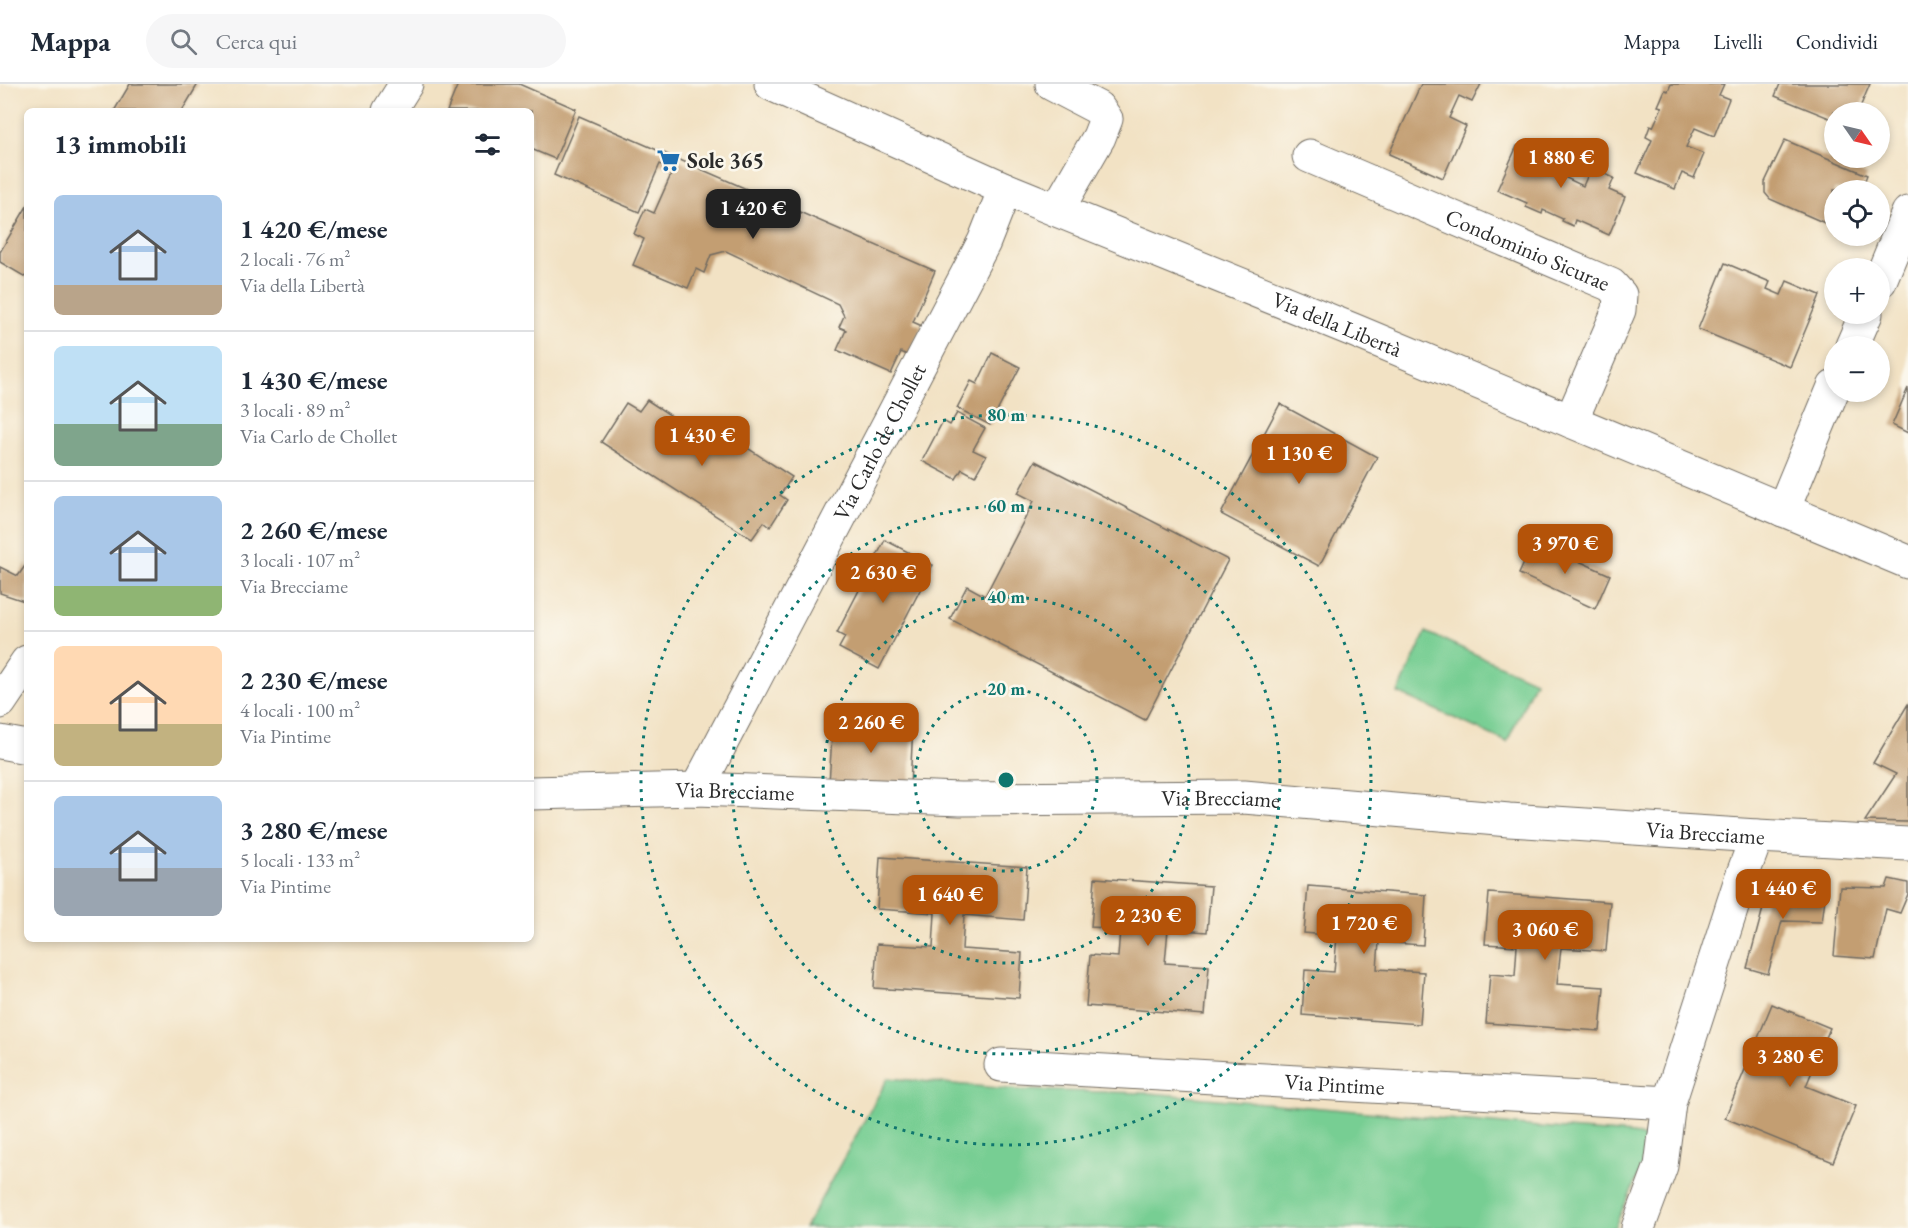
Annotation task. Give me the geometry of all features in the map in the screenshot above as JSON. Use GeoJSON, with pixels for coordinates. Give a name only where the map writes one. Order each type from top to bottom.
{"type":"FeatureCollection","features":[{"type":"Feature","properties":{"kind":"street"},"geometry":{"type":"LineString","coordinates":[[391,108],[406,84]]}},
{"type":"Feature","properties":{"kind":"street","name":"Via della Libertà"},"geometry":{"type":"LineString","coordinates":[[771,84],[1005,189],[1353,330],[1908,562]]}},
{"type":"Feature","properties":{"kind":"street"},"geometry":{"type":"LineString","coordinates":[[1052,84],[1098,108],[1106,119],[1100,137],[1057,210]]}},
{"type":"Feature","properties":{"kind":"street","name":"Condominio Sicurae"},"geometry":{"type":"LineString","coordinates":[[1309,156],[1611,285],[1620,295],[1619,310],[1571,421]]}},
{"type":"Feature","properties":{"kind":"street","name":"Via Carlo de Chollet"},"geometry":{"type":"LineString","coordinates":[[697,789],[984,242],[1005,189]]}},
{"type":"Feature","properties":{"kind":"street"},"geometry":{"type":"LineString","coordinates":[[1889,258],[1908,213]]}},
{"type":"Feature","properties":{"kind":"street"},"geometry":{"type":"LineString","coordinates":[[1783,510],[1828,402]]}},
{"type":"Feature","properties":{"kind":"street"},"geometry":{"type":"LineString","coordinates":[[0,702],[24,666]]}},
{"type":"Feature","properties":{"kind":"street"},"geometry":{"type":"LineString","coordinates":[[0,742],[24,746]]}},
{"type":"Feature","properties":{"kind":"street","name":"Via Brecciame"},"geometry":{"type":"LineString","coordinates":[[534,793],[697,789],[960,799],[1244,797],[1509,820],[1908,844]]}},
{"type":"Feature","properties":{"kind":"street"},"geometry":{"type":"LineString","coordinates":[[1638,1228],[1661,1166],[1670,1103],[1741,879],[1757,836]]}},
{"type":"Feature","properties":{"kind":"street","name":"Via Pintime"},"geometry":{"type":"LineString","coordinates":[[1001,1065],[1670,1103]]}},
{"type":"Feature","properties":{"kind":"green space"},"geometry":{"type":"Polygon","coordinates":[[[1426,632],[1535,681],[1507,742],[1398,693],[1426,632]]]}},
{"type":"Feature","properties":{"kind":"green space"},"geometry":{"type":"Polygon","coordinates":[[[888,1078],[1020,1090],[1149,1093],[1634,1134],[1654,1142],[1614,1228],[805,1228],[888,1078]]]}},
{"type":"Feature","properties":{"kind":"building"},"geometry":{"type":"Polygon","coordinates":[[[130,84],[198,84],[184,108],[116,108],[130,84]]]}},
{"type":"Feature","properties":{"kind":"building"},"geometry":{"type":"Polygon","coordinates":[[[458,84],[519,84],[576,109],[555,159],[534,150],[534,108],[448,108],[458,84]]]}},
{"type":"Feature","properties":{"kind":"building"},"geometry":{"type":"Polygon","coordinates":[[[1421,84],[1481,84],[1472,102],[1459,96],[1449,118],[1466,126],[1443,178],[1389,154],[1421,84]]]}},
{"type":"Feature","properties":{"kind":"building"},"geometry":{"type":"Polygon","coordinates":[[[1671,84],[1724,84],[1719,95],[1729,99],[1714,136],[1695,128],[1686,147],[1704,154],[1694,178],[1682,173],[1675,189],[1637,173],[1652,140],[1646,137],[1650,126],[1653,127],[1662,107],[1658,106],[1665,90],[1668,91],[1671,84]]]}},
{"type":"Feature","properties":{"kind":"building"},"geometry":{"type":"Polygon","coordinates":[[[1780,84],[1870,84],[1862,102],[1824,102],[1824,116],[1775,96],[1780,84]]]}},
{"type":"Feature","properties":{"kind":"building"},"geometry":{"type":"Polygon","coordinates":[[[579,116],[935,271],[913,322],[922,326],[909,356],[901,352],[891,374],[837,350],[846,330],[839,327],[844,316],[838,304],[726,251],[711,255],[704,273],[696,269],[688,288],[633,265],[644,239],[634,234],[645,209],[654,213],[673,170],[660,164],[639,212],[554,175],[579,116]]]}},
{"type":"Feature","properties":{"kind":"building"},"geometry":{"type":"Polygon","coordinates":[[[1785,140],[1824,157],[1824,168],[1851,168],[1867,175],[1865,180],[1824,180],[1824,223],[1770,199],[1765,193],[1765,182],[1785,140]]]}},
{"type":"Feature","properties":{"kind":"building"},"geometry":{"type":"Polygon","coordinates":[[[1537,142],[1572,158],[1564,177],[1583,186],[1591,168],[1614,178],[1609,190],[1625,197],[1609,235],[1575,220],[1573,226],[1543,210],[1542,214],[1526,207],[1527,203],[1497,190],[1517,146],[1532,153],[1537,142]]]}},
{"type":"Feature","properties":{"kind":"building"},"geometry":{"type":"Polygon","coordinates":[[[24,211],[24,276],[0,262],[0,252],[24,211]]]}},
{"type":"Feature","properties":{"kind":"building"},"geometry":{"type":"Polygon","coordinates":[[[1725,263],[1770,282],[1767,289],[1781,295],[1787,281],[1820,295],[1790,367],[1698,329],[1725,263]]]}},
{"type":"Feature","properties":{"kind":"building"},"geometry":{"type":"Polygon","coordinates":[[[992,353],[1020,367],[990,425],[957,408],[971,381],[977,384],[992,353]]]}},
{"type":"Feature","properties":{"kind":"building"},"geometry":{"type":"Polygon","coordinates":[[[1908,388],[1908,433],[1892,425],[1908,388]]]}},
{"type":"Feature","properties":{"kind":"building"},"geometry":{"type":"Polygon","coordinates":[[[647,400],[709,441],[717,428],[792,477],[780,495],[787,500],[770,527],[764,522],[752,539],[601,442],[626,403],[639,411],[647,400]]]}},
{"type":"Feature","properties":{"kind":"building"},"geometry":{"type":"Polygon","coordinates":[[[1280,404],[1377,457],[1319,566],[1221,514],[1280,404]]]}},
{"type":"Feature","properties":{"kind":"building"},"geometry":{"type":"Polygon","coordinates":[[[957,413],[985,428],[973,450],[986,456],[975,476],[962,469],[956,479],[922,461],[943,421],[950,425],[957,413]]]}},
{"type":"Feature","properties":{"kind":"building"},"geometry":{"type":"Polygon","coordinates":[[[1035,461],[1228,560],[1145,720],[950,619],[967,586],[985,596],[1034,501],[1018,493],[1035,461]]]}},
{"type":"Feature","properties":{"kind":"building"},"geometry":{"type":"Polygon","coordinates":[[[885,540],[933,565],[879,669],[839,648],[845,637],[837,633],[885,540]]]}},
{"type":"Feature","properties":{"kind":"building"},"geometry":{"type":"Polygon","coordinates":[[[1534,541],[1610,575],[1595,609],[1519,574],[1534,541]]]}},
{"type":"Feature","properties":{"kind":"building"},"geometry":{"type":"Polygon","coordinates":[[[0,567],[18,576],[24,567],[24,601],[0,593],[0,567]]]}},
{"type":"Feature","properties":{"kind":"building"},"geometry":{"type":"Polygon","coordinates":[[[1908,704],[1908,822],[1865,821],[1896,774],[1873,763],[1908,704]]]}},
{"type":"Feature","properties":{"kind":"building"},"geometry":{"type":"Polygon","coordinates":[[[833,720],[913,724],[910,787],[829,784],[833,720]]]}},
{"type":"Feature","properties":{"kind":"building"},"geometry":{"type":"Polygon","coordinates":[[[880,857],[1027,867],[1023,920],[964,915],[962,949],[1022,953],[1019,998],[874,988],[877,944],[933,947],[935,913],[877,909],[880,857]]]}},
{"type":"Feature","properties":{"kind":"building"},"geometry":{"type":"Polygon","coordinates":[[[1095,878],[1211,886],[1207,932],[1168,929],[1165,963],[1209,966],[1205,1015],[1086,1006],[1090,955],[1118,957],[1120,929],[1091,927],[1095,878]]]}},
{"type":"Feature","properties":{"kind":"building"},"geometry":{"type":"Polygon","coordinates":[[[1889,879],[1908,883],[1908,894],[1900,913],[1886,909],[1875,959],[1834,956],[1840,887],[1886,888],[1889,879]]]}},
{"type":"Feature","properties":{"kind":"building"},"geometry":{"type":"Polygon","coordinates":[[[1308,886],[1426,895],[1423,945],[1379,942],[1377,969],[1424,972],[1420,1024],[1302,1015],[1305,970],[1334,972],[1337,936],[1304,933],[1308,886]]]}},
{"type":"Feature","properties":{"kind":"building"},"geometry":{"type":"Polygon","coordinates":[[[1769,886],[1826,891],[1822,922],[1782,921],[1768,974],[1747,968],[1769,886]]]}},
{"type":"Feature","properties":{"kind":"building"},"geometry":{"type":"Polygon","coordinates":[[[1489,893],[1610,902],[1606,951],[1561,948],[1557,984],[1604,987],[1600,1031],[1486,1023],[1490,974],[1515,976],[1517,946],[1485,944],[1489,893]]]}},
{"type":"Feature","properties":{"kind":"building"},"geometry":{"type":"Polygon","coordinates":[[[1772,1004],[1830,1028],[1806,1086],[1856,1106],[1833,1162],[1725,1118],[1772,1004]]]}},
{"type":"Feature","properties":{"kind":"place","name":"Sole 365"},"geometry":{"type":"Point","coordinates":[669,160]}}]}
